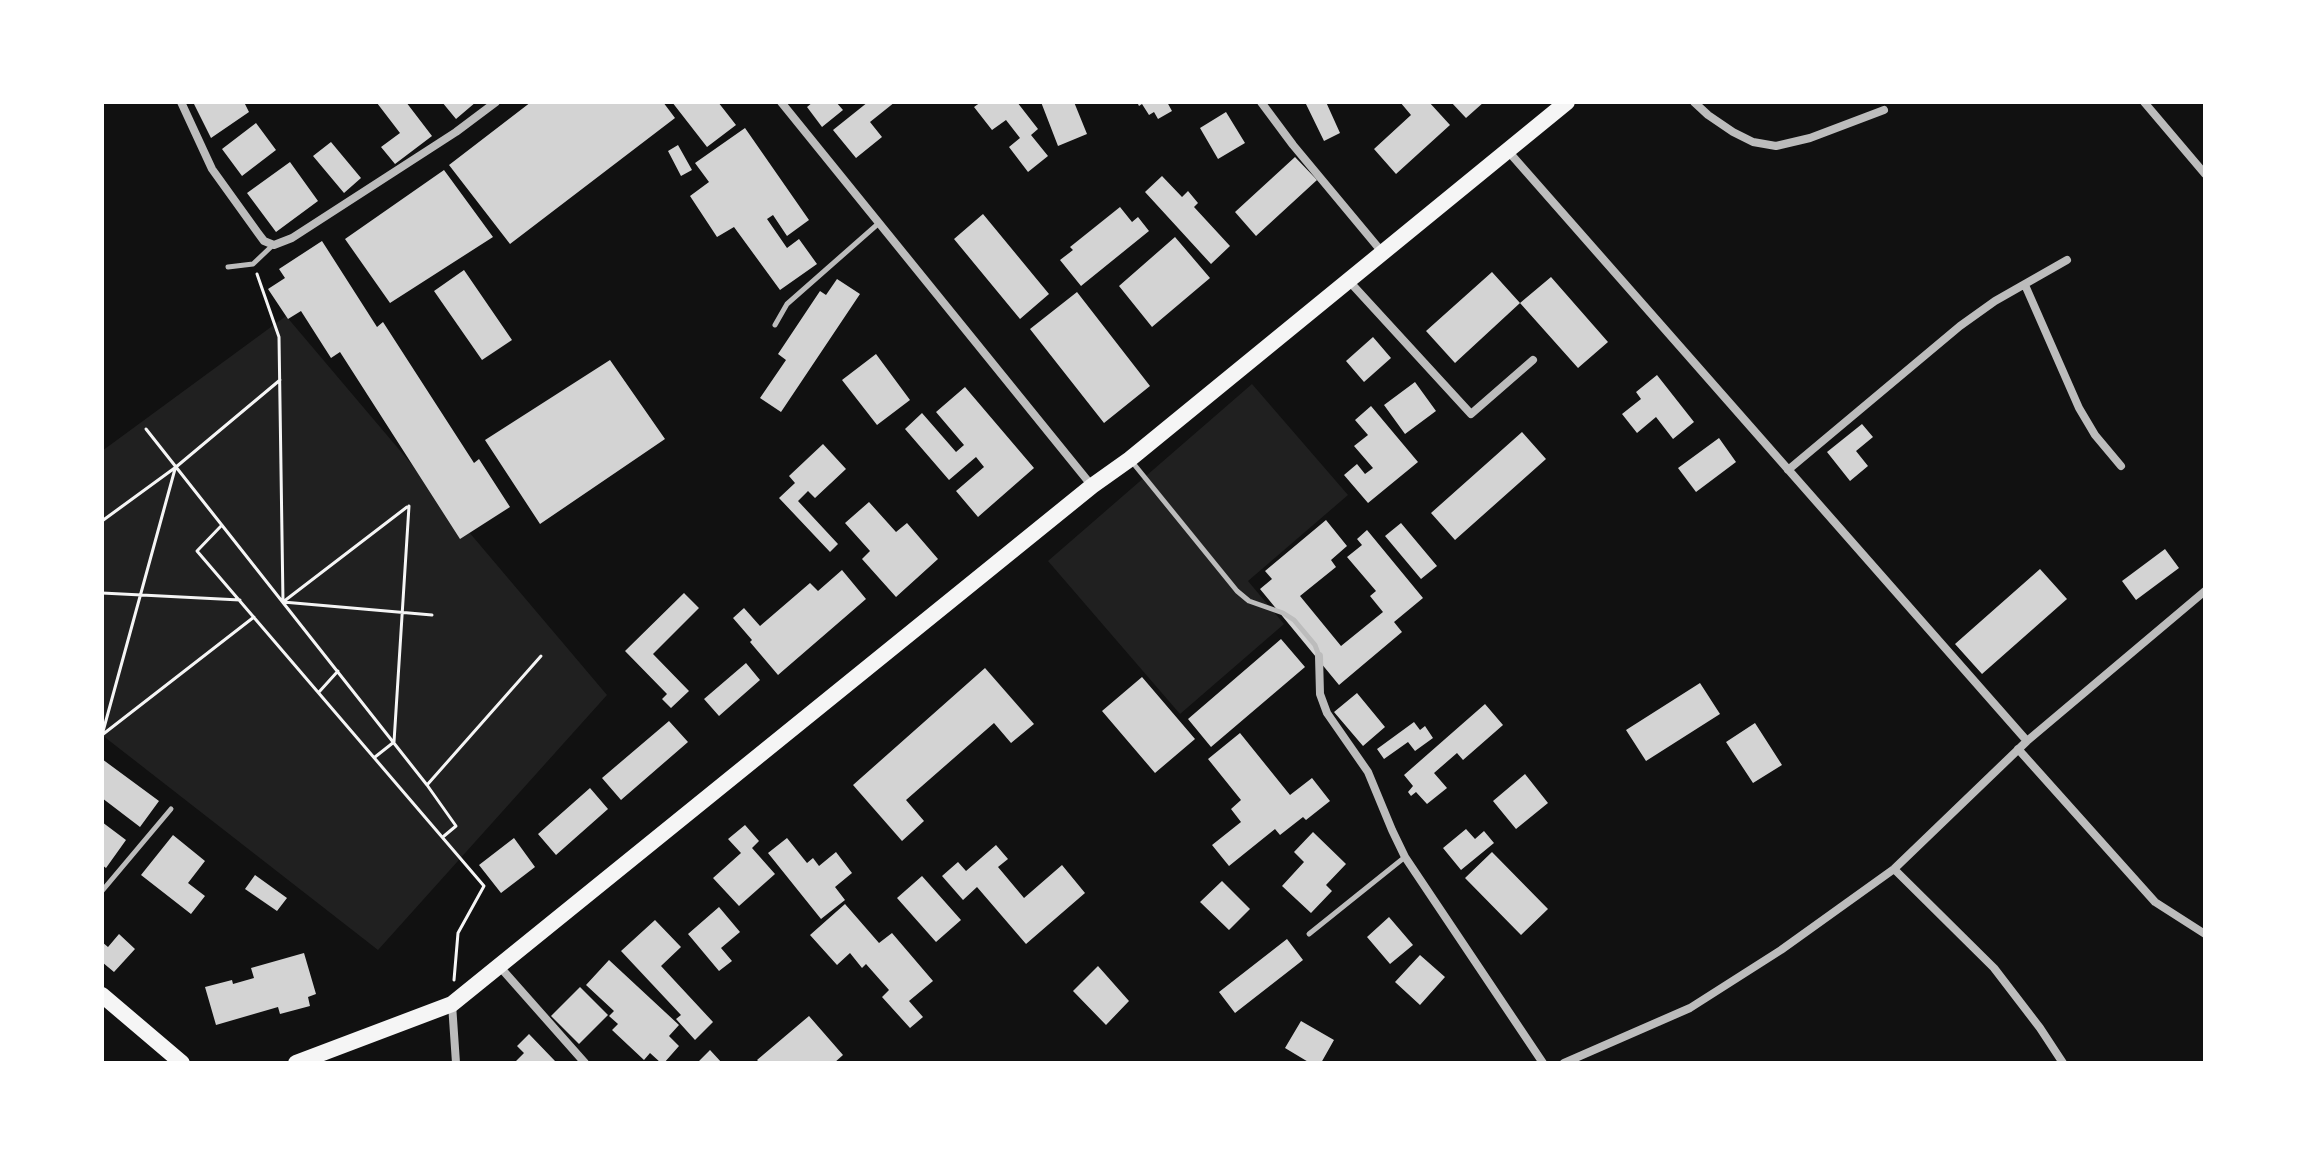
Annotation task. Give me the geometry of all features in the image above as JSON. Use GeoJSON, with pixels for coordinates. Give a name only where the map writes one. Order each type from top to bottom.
{"type":"FeatureCollection","features":[{"type":"Feature","properties":{"kind":"main road"},"geometry":{"type":"LineString","coordinates":[[296,1063],[452,1004],[1092,486],[1130,459],[1567,102]]}},
{"type":"Feature","properties":{"kind":"main road"},"geometry":{"type":"LineString","coordinates":[[102,995],[182,1063]]}},
{"type":"Feature","properties":{"kind":"street"},"geometry":{"type":"LineString","coordinates":[[181,102],[212,169],[264,241],[274,245],[283,243],[456,132],[496,102]]}},
{"type":"Feature","properties":{"kind":"street"},"geometry":{"type":"LineString","coordinates":[[781,102],[1092,486]]}},
{"type":"Feature","properties":{"kind":"street"},"geometry":{"type":"LineString","coordinates":[[1261,102],[1382,252]]}},
{"type":"Feature","properties":{"kind":"street"},"geometry":{"type":"LineString","coordinates":[[1694,102],[1733,132],[1753,142],[1776,146],[1810,138],[1884,110]]}},
{"type":"Feature","properties":{"kind":"street"},"geometry":{"type":"LineString","coordinates":[[2144,102],[2205,174]]}},
{"type":"Feature","properties":{"kind":"street"},"geometry":{"type":"LineString","coordinates":[[1508,151],[2027,741]]}},
{"type":"Feature","properties":{"kind":"street"},"geometry":{"type":"LineString","coordinates":[[1788,470],[1960,326],[1995,301],[2067,260]]}},
{"type":"Feature","properties":{"kind":"street"},"geometry":{"type":"LineString","coordinates":[[1348,280],[1471,414],[1533,360]]}},
{"type":"Feature","properties":{"kind":"street"},"geometry":{"type":"LineString","coordinates":[[2025,285],[2079,408],[2095,435],[2121,466]]}},
{"type":"Feature","properties":{"kind":"street"},"geometry":{"type":"LineString","coordinates":[[1564,1063],[1690,1008],[1781,950],[1894,869],[2018,749],[2205,591]]}},
{"type":"Feature","properties":{"kind":"street"},"geometry":{"type":"LineString","coordinates":[[1319,656],[1320,694],[1327,713],[1368,772],[1405,857],[1543,1063]]}},
{"type":"Feature","properties":{"kind":"street"},"geometry":{"type":"LineString","coordinates":[[2018,749],[2155,902],[2205,934]]}},
{"type":"Feature","properties":{"kind":"street"},"geometry":{"type":"LineString","coordinates":[[1894,869],[1994,968],[2063,1063]]}},
{"type":"Feature","properties":{"kind":"street"},"geometry":{"type":"LineString","coordinates":[[500,967],[585,1063]]}},
{"type":"Feature","properties":{"kind":"street"},"geometry":{"type":"LineString","coordinates":[[452,1004],[456,1063]]}},
{"type":"Feature","properties":{"kind":"lane"},"geometry":{"type":"LineString","coordinates":[[775,325],[787,304],[879,223]]}},
{"type":"Feature","properties":{"kind":"lane"},"geometry":{"type":"LineString","coordinates":[[228,267],[253,264],[274,245]]}},
{"type":"Feature","properties":{"kind":"lane"},"geometry":{"type":"LineString","coordinates":[[1130,459],[1237,591],[1249,601],[1294,620],[1315,645],[1319,656]]}},
{"type":"Feature","properties":{"kind":"lane"},"geometry":{"type":"LineString","coordinates":[[102,891],[171,809]]}},
{"type":"Feature","properties":{"kind":"lane"},"geometry":{"type":"LineString","coordinates":[[1309,934],[1405,857]]}},
{"type":"Feature","properties":{"kind":"path"},"geometry":{"type":"LineString","coordinates":[[253,264],[279,337],[283,602]]}},
{"type":"Feature","properties":{"kind":"path"},"geometry":{"type":"LineString","coordinates":[[102,521],[176,467],[280,380]]}},
{"type":"Feature","properties":{"kind":"path"},"geometry":{"type":"LineString","coordinates":[[146,429],[427,785],[456,826],[443,837]]}},
{"type":"Feature","properties":{"kind":"path"},"geometry":{"type":"LineString","coordinates":[[102,736],[176,467]]}},
{"type":"Feature","properties":{"kind":"path"},"geometry":{"type":"LineString","coordinates":[[283,602],[409,506],[394,742],[374,758]]}},
{"type":"Feature","properties":{"kind":"path"},"geometry":{"type":"LineString","coordinates":[[222,525],[197,551],[484,886],[458,933],[452,1004]]}},
{"type":"Feature","properties":{"kind":"path"},"geometry":{"type":"LineString","coordinates":[[102,593],[240,600]]}},
{"type":"Feature","properties":{"kind":"path"},"geometry":{"type":"LineString","coordinates":[[283,602],[432,615]]}},
{"type":"Feature","properties":{"kind":"path"},"geometry":{"type":"LineString","coordinates":[[102,736],[254,617]]}},
{"type":"Feature","properties":{"kind":"path"},"geometry":{"type":"LineString","coordinates":[[427,785],[541,656]]}},
{"type":"Feature","properties":{"kind":"path"},"geometry":{"type":"LineString","coordinates":[[318,692],[338,671]]}},
{"type":"Feature","properties":{"kind":"shaded area"},"geometry":{"type":"Polygon","coordinates":[[[286,316],[607,695],[378,950],[102,735],[102,451],[286,316]]]}},
{"type":"Feature","properties":{"kind":"shaded area"},"geometry":{"type":"Polygon","coordinates":[[[1252,384],[1348,495],[1248,581],[1284,624],[1180,714],[1048,561],[1252,384]]]}},
{"type":"Feature","properties":{"kind":"building"},"geometry":{"type":"Polygon","coordinates":[[[193,102],[244,102],[249,112],[211,138],[193,102]]]}},
{"type":"Feature","properties":{"kind":"building"},"geometry":{"type":"Polygon","coordinates":[[[379,102],[406,102],[432,136],[395,164],[381,147],[400,133],[379,102]]]}},
{"type":"Feature","properties":{"kind":"building"},"geometry":{"type":"Polygon","coordinates":[[[442,102],[476,102],[456,119],[442,102]]]}},
{"type":"Feature","properties":{"kind":"building"},"geometry":{"type":"Polygon","coordinates":[[[531,102],[663,102],[675,118],[510,244],[449,165],[531,102]]]}},
{"type":"Feature","properties":{"kind":"building"},"geometry":{"type":"Polygon","coordinates":[[[672,102],[718,102],[736,125],[707,147],[672,102]]]}},
{"type":"Feature","properties":{"kind":"building"},"geometry":{"type":"Polygon","coordinates":[[[813,102],[836,102],[843,110],[822,127],[807,107],[813,102]]]}},
{"type":"Feature","properties":{"kind":"building"},"geometry":{"type":"Polygon","coordinates":[[[868,102],[895,102],[870,122],[882,137],[856,158],[833,130],[868,102]]]}},
{"type":"Feature","properties":{"kind":"building"},"geometry":{"type":"Polygon","coordinates":[[[981,102],[1017,102],[1038,129],[1031,135],[1048,156],[1028,172],[1009,147],[1020,138],[1006,120],[992,130],[974,107],[981,102]]]}},
{"type":"Feature","properties":{"kind":"building"},"geometry":{"type":"Polygon","coordinates":[[[1041,102],[1074,102],[1087,134],[1058,146],[1041,102]]]}},
{"type":"Feature","properties":{"kind":"building"},"geometry":{"type":"Polygon","coordinates":[[[1137,102],[1167,102],[1172,111],[1158,119],[1154,112],[1149,115],[1137,102]]]}},
{"type":"Feature","properties":{"kind":"building"},"geometry":{"type":"Polygon","coordinates":[[[1305,102],[1326,102],[1340,133],[1324,141],[1305,102]]]}},
{"type":"Feature","properties":{"kind":"building"},"geometry":{"type":"Polygon","coordinates":[[[1400,102],[1429,102],[1450,125],[1396,174],[1374,149],[1411,115],[1400,102]]]}},
{"type":"Feature","properties":{"kind":"building"},"geometry":{"type":"Polygon","coordinates":[[[1451,102],[1484,102],[1466,118],[1451,102]]]}},
{"type":"Feature","properties":{"kind":"building"},"geometry":{"type":"Polygon","coordinates":[[[1226,112],[1245,143],[1218,159],[1200,128],[1226,112]]]}},
{"type":"Feature","properties":{"kind":"building"},"geometry":{"type":"Polygon","coordinates":[[[256,123],[276,150],[242,176],[222,149],[256,123]]]}},
{"type":"Feature","properties":{"kind":"building"},"geometry":{"type":"Polygon","coordinates":[[[745,128],[809,220],[787,236],[773,215],[767,219],[787,248],[799,239],[817,264],[780,290],[734,227],[717,237],[690,196],[709,182],[695,163],[745,128]]]}},
{"type":"Feature","properties":{"kind":"building"},"geometry":{"type":"Polygon","coordinates":[[[331,142],[361,178],[344,193],[313,156],[331,142]]]}},
{"type":"Feature","properties":{"kind":"building"},"geometry":{"type":"Polygon","coordinates":[[[678,145],[692,170],[681,176],[668,151],[678,145]]]}},
{"type":"Feature","properties":{"kind":"building"},"geometry":{"type":"Polygon","coordinates":[[[1295,157],[1317,180],[1256,236],[1235,212],[1295,157]]]}},
{"type":"Feature","properties":{"kind":"building"},"geometry":{"type":"Polygon","coordinates":[[[290,162],[318,201],[276,232],[247,193],[290,162]]]}},
{"type":"Feature","properties":{"kind":"building"},"geometry":{"type":"Polygon","coordinates":[[[444,170],[493,237],[390,303],[345,239],[444,170]]]}},
{"type":"Feature","properties":{"kind":"building"},"geometry":{"type":"Polygon","coordinates":[[[1162,176],[1182,197],[1188,191],[1198,203],[1194,207],[1230,246],[1211,264],[1145,192],[1162,176]]]}},
{"type":"Feature","properties":{"kind":"building"},"geometry":{"type":"Polygon","coordinates":[[[1120,207],[1132,222],[1138,217],[1149,231],[1081,286],[1060,260],[1073,250],[1070,247],[1120,207]]]}},
{"type":"Feature","properties":{"kind":"building"},"geometry":{"type":"Polygon","coordinates":[[[983,214],[1049,294],[1020,319],[954,239],[983,214]]]}},
{"type":"Feature","properties":{"kind":"building"},"geometry":{"type":"Polygon","coordinates":[[[1175,237],[1210,278],[1152,327],[1119,286],[1175,237]]]}},
{"type":"Feature","properties":{"kind":"building"},"geometry":{"type":"Polygon","coordinates":[[[322,241],[377,327],[383,322],[474,463],[479,459],[510,507],[460,539],[340,352],[331,358],[301,311],[288,319],[268,289],[285,278],[279,269],[322,241]]]}},
{"type":"Feature","properties":{"kind":"building"},"geometry":{"type":"Polygon","coordinates":[[[464,270],[512,340],[482,360],[434,291],[464,270]]]}},
{"type":"Feature","properties":{"kind":"building"},"geometry":{"type":"Polygon","coordinates":[[[1492,272],[1520,303],[1455,363],[1426,331],[1492,272]]]}},
{"type":"Feature","properties":{"kind":"building"},"geometry":{"type":"Polygon","coordinates":[[[1551,277],[1608,342],[1578,368],[1520,303],[1551,277]]]}},
{"type":"Feature","properties":{"kind":"building"},"geometry":{"type":"Polygon","coordinates":[[[837,279],[860,294],[781,412],[760,398],[786,360],[778,354],[820,291],[826,295],[837,279]]]}},
{"type":"Feature","properties":{"kind":"building"},"geometry":{"type":"Polygon","coordinates":[[[1077,292],[1150,386],[1104,423],[1030,329],[1077,292]]]}},
{"type":"Feature","properties":{"kind":"building"},"geometry":{"type":"Polygon","coordinates":[[[1373,337],[1391,358],[1364,382],[1346,361],[1373,337]]]}},
{"type":"Feature","properties":{"kind":"building"},"geometry":{"type":"Polygon","coordinates":[[[876,354],[910,400],[877,425],[842,380],[876,354]]]}},
{"type":"Feature","properties":{"kind":"building"},"geometry":{"type":"Polygon","coordinates":[[[610,360],[665,439],[540,524],[485,440],[610,360]]]}},
{"type":"Feature","properties":{"kind":"building"},"geometry":{"type":"Polygon","coordinates":[[[1657,375],[1694,422],[1673,439],[1656,417],[1637,433],[1622,414],[1641,399],[1636,392],[1657,375]]]}},
{"type":"Feature","properties":{"kind":"building"},"geometry":{"type":"Polygon","coordinates":[[[1415,382],[1436,411],[1405,434],[1384,405],[1415,382]]]}},
{"type":"Feature","properties":{"kind":"building"},"geometry":{"type":"Polygon","coordinates":[[[965,387],[1034,468],[978,517],[956,491],[984,467],[976,457],[949,480],[905,429],[922,413],[956,452],[964,445],[936,412],[965,387]]]}},
{"type":"Feature","properties":{"kind":"building"},"geometry":{"type":"Polygon","coordinates":[[[1371,406],[1418,462],[1368,503],[1344,475],[1357,464],[1365,474],[1373,468],[1354,446],[1368,435],[1355,420],[1371,406]]]}},
{"type":"Feature","properties":{"kind":"building"},"geometry":{"type":"Polygon","coordinates":[[[1862,424],[1873,437],[1856,451],[1868,466],[1850,481],[1827,452],[1862,424]]]}},
{"type":"Feature","properties":{"kind":"building"},"geometry":{"type":"Polygon","coordinates":[[[1522,432],[1546,459],[1455,540],[1431,513],[1522,432]]]}},
{"type":"Feature","properties":{"kind":"building"},"geometry":{"type":"Polygon","coordinates":[[[1719,438],[1736,462],[1696,492],[1678,468],[1719,438]]]}},
{"type":"Feature","properties":{"kind":"building"},"geometry":{"type":"Polygon","coordinates":[[[823,444],[846,469],[815,498],[808,491],[798,501],[838,544],[830,552],[779,498],[795,483],[789,476],[823,444]]]}},
{"type":"Feature","properties":{"kind":"building"},"geometry":{"type":"Polygon","coordinates":[[[869,502],[896,532],[907,523],[938,559],[896,597],[862,559],[870,551],[845,523],[869,502]]]}},
{"type":"Feature","properties":{"kind":"building"},"geometry":{"type":"Polygon","coordinates":[[[1326,520],[1347,546],[1331,560],[1336,567],[1300,596],[1341,646],[1383,612],[1370,596],[1376,591],[1347,557],[1362,545],[1357,539],[1367,530],[1423,598],[1394,622],[1402,632],[1339,685],[1260,589],[1272,579],[1265,571],[1326,520]]]}},
{"type":"Feature","properties":{"kind":"building"},"geometry":{"type":"Polygon","coordinates":[[[1401,523],[1437,566],[1421,579],[1385,536],[1401,523]]]}},
{"type":"Feature","properties":{"kind":"building"},"geometry":{"type":"Polygon","coordinates":[[[2165,549],[2179,568],[2136,600],[2122,581],[2165,549]]]}},
{"type":"Feature","properties":{"kind":"building"},"geometry":{"type":"Polygon","coordinates":[[[2040,569],[2067,599],[1982,674],[1955,644],[2040,569]]]}},
{"type":"Feature","properties":{"kind":"building"},"geometry":{"type":"Polygon","coordinates":[[[842,570],[866,599],[778,675],[733,618],[744,608],[760,626],[810,583],[818,591],[842,570]]]}},
{"type":"Feature","properties":{"kind":"building"},"geometry":{"type":"Polygon","coordinates":[[[684,593],[699,608],[653,654],[689,691],[671,708],[662,699],[667,694],[625,651],[684,593]]]}},
{"type":"Feature","properties":{"kind":"building"},"geometry":{"type":"Polygon","coordinates":[[[1281,639],[1305,667],[1211,747],[1188,719],[1281,639]]]}},
{"type":"Feature","properties":{"kind":"building"},"geometry":{"type":"Polygon","coordinates":[[[746,663],[760,680],[719,716],[704,699],[746,663]]]}},
{"type":"Feature","properties":{"kind":"building"},"geometry":{"type":"Polygon","coordinates":[[[985,668],[1034,724],[1011,743],[994,723],[906,800],[924,821],[902,841],[853,785],[985,668]]]}},
{"type":"Feature","properties":{"kind":"building"},"geometry":{"type":"Polygon","coordinates":[[[1142,677],[1195,739],[1155,773],[1102,711],[1142,677]]]}},
{"type":"Feature","properties":{"kind":"building"},"geometry":{"type":"Polygon","coordinates":[[[1700,683],[1720,714],[1646,761],[1626,730],[1700,683]]]}},
{"type":"Feature","properties":{"kind":"building"},"geometry":{"type":"Polygon","coordinates":[[[1357,693],[1385,727],[1363,746],[1334,712],[1357,693]]]}},
{"type":"Feature","properties":{"kind":"building"},"geometry":{"type":"Polygon","coordinates":[[[1485,704],[1503,725],[1463,760],[1457,753],[1434,773],[1447,788],[1427,804],[1416,792],[1411,796],[1408,792],[1413,786],[1404,775],[1485,704]]]}},
{"type":"Feature","properties":{"kind":"building"},"geometry":{"type":"Polygon","coordinates":[[[669,721],[688,742],[621,800],[602,778],[669,721]]]}},
{"type":"Feature","properties":{"kind":"building"},"geometry":{"type":"Polygon","coordinates":[[[1414,722],[1420,730],[1425,726],[1433,738],[1415,751],[1408,742],[1384,759],[1377,749],[1414,722]]]}},
{"type":"Feature","properties":{"kind":"building"},"geometry":{"type":"Polygon","coordinates":[[[1755,723],[1782,765],[1753,783],[1726,742],[1755,723]]]}},
{"type":"Feature","properties":{"kind":"building"},"geometry":{"type":"Polygon","coordinates":[[[1240,733],[1290,795],[1312,778],[1330,801],[1280,835],[1275,829],[1229,866],[1212,845],[1241,822],[1231,809],[1241,800],[1208,759],[1240,733]]]}},
{"type":"Feature","properties":{"kind":"building"},"geometry":{"type":"Polygon","coordinates":[[[102,759],[159,801],[140,827],[102,798],[102,759]]]}},
{"type":"Feature","properties":{"kind":"building"},"geometry":{"type":"Polygon","coordinates":[[[1525,774],[1548,803],[1516,829],[1493,801],[1525,774]]]}},
{"type":"Feature","properties":{"kind":"building"},"geometry":{"type":"Polygon","coordinates":[[[590,788],[608,809],[556,855],[538,834],[590,788]]]}},
{"type":"Feature","properties":{"kind":"building"},"geometry":{"type":"Polygon","coordinates":[[[102,822],[126,840],[106,868],[102,865],[102,822]]]}},
{"type":"Feature","properties":{"kind":"building"},"geometry":{"type":"Polygon","coordinates":[[[745,825],[759,841],[752,848],[775,874],[739,906],[713,878],[741,853],[728,839],[745,825]]]}},
{"type":"Feature","properties":{"kind":"building"},"geometry":{"type":"Polygon","coordinates":[[[1466,829],[1475,839],[1484,831],[1494,843],[1461,870],[1443,848],[1466,829]]]}},
{"type":"Feature","properties":{"kind":"building"},"geometry":{"type":"Polygon","coordinates":[[[1313,832],[1346,864],[1326,885],[1332,891],[1311,913],[1282,886],[1304,862],[1294,852],[1313,832]]]}},
{"type":"Feature","properties":{"kind":"building"},"geometry":{"type":"Polygon","coordinates":[[[173,835],[205,861],[188,883],[205,896],[191,914],[141,875],[173,835]]]}},
{"type":"Feature","properties":{"kind":"building"},"geometry":{"type":"Polygon","coordinates":[[[514,838],[535,867],[501,893],[479,865],[514,838]]]}},
{"type":"Feature","properties":{"kind":"building"},"geometry":{"type":"Polygon","coordinates":[[[787,838],[807,863],[813,858],[819,866],[836,852],[852,873],[835,887],[845,900],[821,919],[768,853],[787,838]]]}},
{"type":"Feature","properties":{"kind":"building"},"geometry":{"type":"Polygon","coordinates":[[[996,845],[1008,859],[998,867],[1024,898],[1062,865],[1085,893],[1026,944],[977,887],[963,900],[942,876],[958,862],[966,871],[996,845]]]}},
{"type":"Feature","properties":{"kind":"building"},"geometry":{"type":"Polygon","coordinates":[[[1492,852],[1548,909],[1521,935],[1465,878],[1492,852]]]}},
{"type":"Feature","properties":{"kind":"building"},"geometry":{"type":"Polygon","coordinates":[[[255,875],[287,898],[277,911],[245,889],[255,875]]]}},
{"type":"Feature","properties":{"kind":"building"},"geometry":{"type":"Polygon","coordinates":[[[922,876],[961,920],[936,942],[897,898],[922,876]]]}},
{"type":"Feature","properties":{"kind":"building"},"geometry":{"type":"Polygon","coordinates":[[[1222,881],[1250,909],[1229,930],[1200,902],[1222,881]]]}},
{"type":"Feature","properties":{"kind":"building"},"geometry":{"type":"Polygon","coordinates":[[[845,904],[879,943],[892,933],[933,981],[909,1001],[923,1017],[910,1028],[882,997],[889,990],[866,964],[862,968],[850,953],[837,965],[810,935],[845,904]]]}},
{"type":"Feature","properties":{"kind":"building"},"geometry":{"type":"Polygon","coordinates":[[[719,907],[740,932],[721,948],[732,961],[719,971],[688,934],[719,907]]]}},
{"type":"Feature","properties":{"kind":"building"},"geometry":{"type":"Polygon","coordinates":[[[1389,917],[1413,945],[1390,964],[1367,937],[1389,917]]]}},
{"type":"Feature","properties":{"kind":"building"},"geometry":{"type":"Polygon","coordinates":[[[655,920],[681,947],[661,966],[713,1022],[695,1040],[676,1019],[681,1015],[621,951],[655,920]]]}},
{"type":"Feature","properties":{"kind":"building"},"geometry":{"type":"Polygon","coordinates":[[[119,934],[135,949],[114,972],[102,962],[102,942],[108,947],[119,934]]]}},
{"type":"Feature","properties":{"kind":"building"},"geometry":{"type":"Polygon","coordinates":[[[1287,939],[1303,960],[1235,1013],[1219,992],[1287,939]]]}},
{"type":"Feature","properties":{"kind":"building"},"geometry":{"type":"Polygon","coordinates":[[[304,953],[316,994],[308,997],[310,1006],[280,1014],[278,1007],[216,1025],[205,987],[254,978],[251,968],[304,953]]]}},
{"type":"Feature","properties":{"kind":"building"},"geometry":{"type":"Polygon","coordinates":[[[1420,955],[1445,977],[1420,1005],[1395,982],[1420,955]]]}},
{"type":"Feature","properties":{"kind":"building"},"geometry":{"type":"Polygon","coordinates":[[[609,960],[679,1025],[669,1036],[679,1046],[664,1063],[650,1053],[644,1060],[612,1030],[618,1024],[609,1016],[614,1011],[586,985],[609,960]]]}},
{"type":"Feature","properties":{"kind":"building"},"geometry":{"type":"Polygon","coordinates":[[[1098,966],[1129,1001],[1106,1025],[1073,991],[1098,966]]]}},
{"type":"Feature","properties":{"kind":"building"},"geometry":{"type":"Polygon","coordinates":[[[580,987],[608,1015],[579,1044],[551,1016],[580,987]]]}},
{"type":"Feature","properties":{"kind":"building"},"geometry":{"type":"Polygon","coordinates":[[[809,1016],[843,1055],[834,1063],[760,1063],[757,1060],[809,1016]]]}},
{"type":"Feature","properties":{"kind":"building"},"geometry":{"type":"Polygon","coordinates":[[[1301,1021],[1334,1040],[1321,1063],[1310,1063],[1285,1048],[1301,1021]]]}},
{"type":"Feature","properties":{"kind":"building"},"geometry":{"type":"Polygon","coordinates":[[[529,1034],[555,1061],[553,1063],[514,1063],[524,1053],[517,1046],[529,1034]]]}},
{"type":"Feature","properties":{"kind":"building"},"geometry":{"type":"Polygon","coordinates":[[[710,1050],[722,1063],[697,1063],[710,1050]]]}}]}
